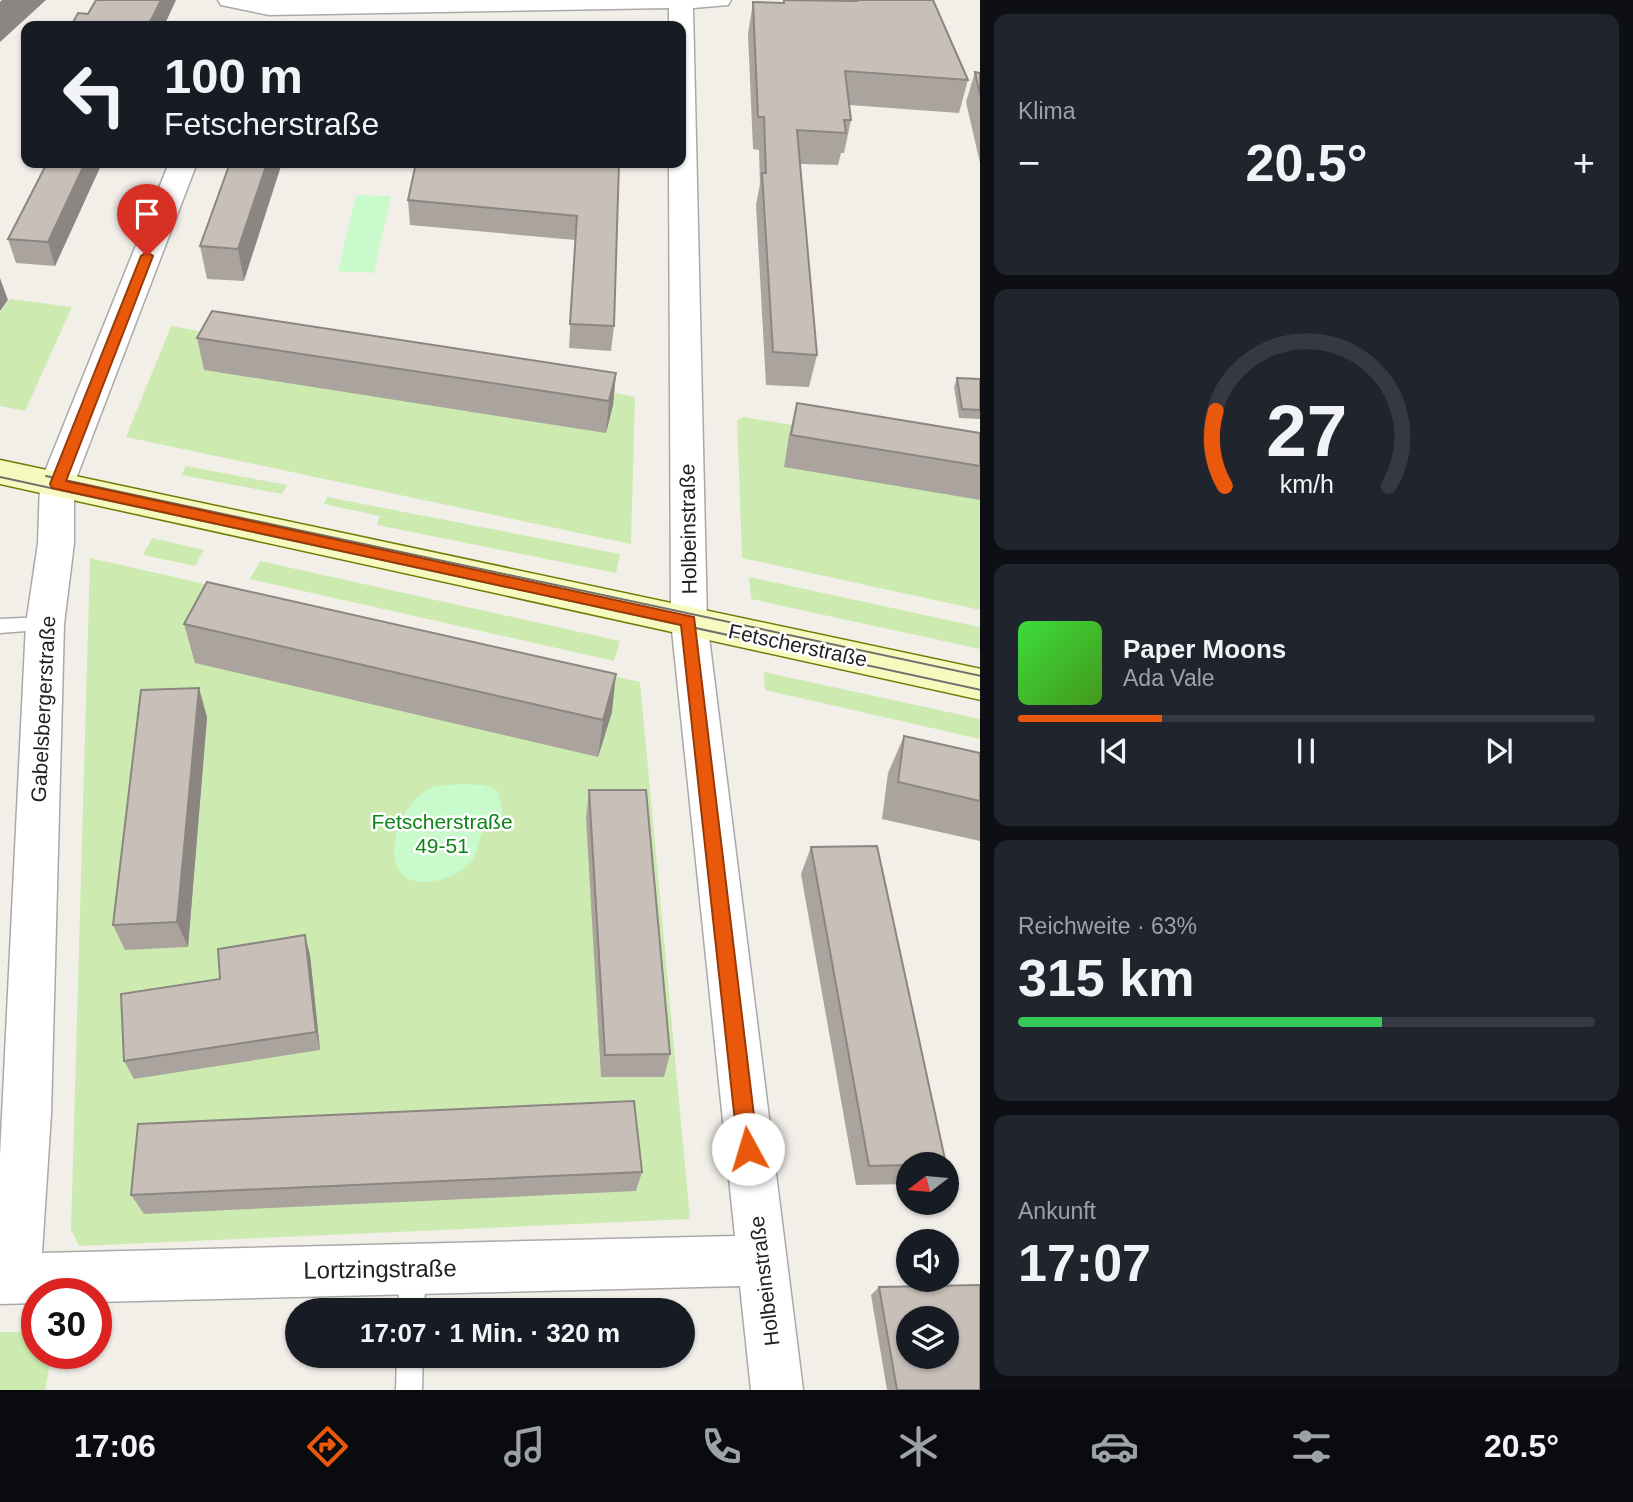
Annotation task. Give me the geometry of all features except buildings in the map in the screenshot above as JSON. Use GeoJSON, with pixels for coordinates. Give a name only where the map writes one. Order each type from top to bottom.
{"type":"FeatureCollection","features":[{"type":"Feature","properties":{"kind":"main road","name":"Fetscherstraße"},"geometry":{"type":"LineString","coordinates":[[0,472],[980,685]]}},
{"type":"Feature","properties":{"kind":"street","name":"Holbeinstraße"},"geometry":{"type":"LineString","coordinates":[[681,0],[681,21]]}},
{"type":"Feature","properties":{"kind":"street"},"geometry":{"type":"LineString","coordinates":[[237,10],[719,0]]}},
{"type":"Feature","properties":{"kind":"street","name":"Gabelsbergerstraße"},"geometry":{"type":"LineString","coordinates":[[7,1278],[27,1114],[45,624],[56,543],[57,484],[181,168]]}},
{"type":"Feature","properties":{"kind":"street","name":"Holbeinstraße"},"geometry":{"type":"LineString","coordinates":[[683,168],[688,621],[777,1390]]}},
{"type":"Feature","properties":{"kind":"street","name":"Lortzingstraße"},"geometry":{"type":"LineString","coordinates":[[7,1278],[412,1290],[761,1260]]}},
{"type":"Feature","properties":{"kind":"lane"},"geometry":{"type":"LineString","coordinates":[[0,626],[45,624]]}},
{"type":"Feature","properties":{"kind":"lane"},"geometry":{"type":"LineString","coordinates":[[409,1390],[410,1368]]}},
{"type":"Feature","properties":{"kind":"green space"},"geometry":{"type":"Polygon","coordinates":[[[356,195],[391,196],[374,273],[338,271],[356,195]]]}},
{"type":"Feature","properties":{"kind":"green space"},"geometry":{"type":"Polygon","coordinates":[[[10,299],[72,307],[25,411],[0,406],[0,312],[10,299]]]}},
{"type":"Feature","properties":{"kind":"green space"},"geometry":{"type":"Polygon","coordinates":[[[171,326],[613,405],[615,393],[635,397],[631,544],[126,437],[171,326]]]}},
{"type":"Feature","properties":{"kind":"green space"},"geometry":{"type":"Polygon","coordinates":[[[743,417],[792,425],[980,500],[980,610],[742,558],[737,420],[743,417]]]}},
{"type":"Feature","properties":{"kind":"green space"},"geometry":{"type":"Polygon","coordinates":[[[186,466],[287,485],[282,494],[181,475],[186,466]]]}},
{"type":"Feature","properties":{"kind":"green space"},"geometry":{"type":"Polygon","coordinates":[[[327,497],[620,554],[616,573],[377,525],[380,516],[324,504],[327,497]]]}},
{"type":"Feature","properties":{"kind":"green space"},"geometry":{"type":"Polygon","coordinates":[[[152,538],[204,550],[195,566],[143,555],[152,538]]]}},
{"type":"Feature","properties":{"kind":"green space"},"geometry":{"type":"Polygon","coordinates":[[[90,558],[640,682],[690,1219],[79,1246],[71,1230],[90,558]]]}},
{"type":"Feature","properties":{"kind":"green space"},"geometry":{"type":"Polygon","coordinates":[[[260,561],[620,641],[614,661],[250,579],[260,561]]]}},
{"type":"Feature","properties":{"kind":"green space"},"geometry":{"type":"Polygon","coordinates":[[[749,577],[980,627],[980,649],[751,599],[749,577]]]}},
{"type":"Feature","properties":{"kind":"green space"},"geometry":{"type":"Polygon","coordinates":[[[764,672],[980,719],[980,739],[765,690],[764,672]]]}},
{"type":"Feature","properties":{"kind":"green space","name":"Fetscherstraße 49-51"},"geometry":{"type":"Polygon","coordinates":[[[483,785],[497,790],[503,813],[484,831],[472,861],[465,868],[435,881],[414,881],[401,873],[395,860],[399,825],[408,808],[420,795],[434,787],[483,785]]]}},
{"type":"Feature","properties":{"kind":"green space"},"geometry":{"type":"Polygon","coordinates":[[[0,1332],[21,1332],[21,1369],[49,1369],[45,1390],[0,1390],[0,1332]]]}},
{"type":"Feature","properties":{"kind":"tram line"},"geometry":{"type":"LineString","coordinates":[[46,476],[980,676]]}},
{"type":"Feature","properties":{"kind":"tram line"},"geometry":{"type":"LineString","coordinates":[[0,477],[980,690]]}},
{"type":"Feature","properties":{"kind":"route"},"geometry":{"type":"LineString","coordinates":[[147,256],[57,484],[688,621],[748,1149]]}}]}
